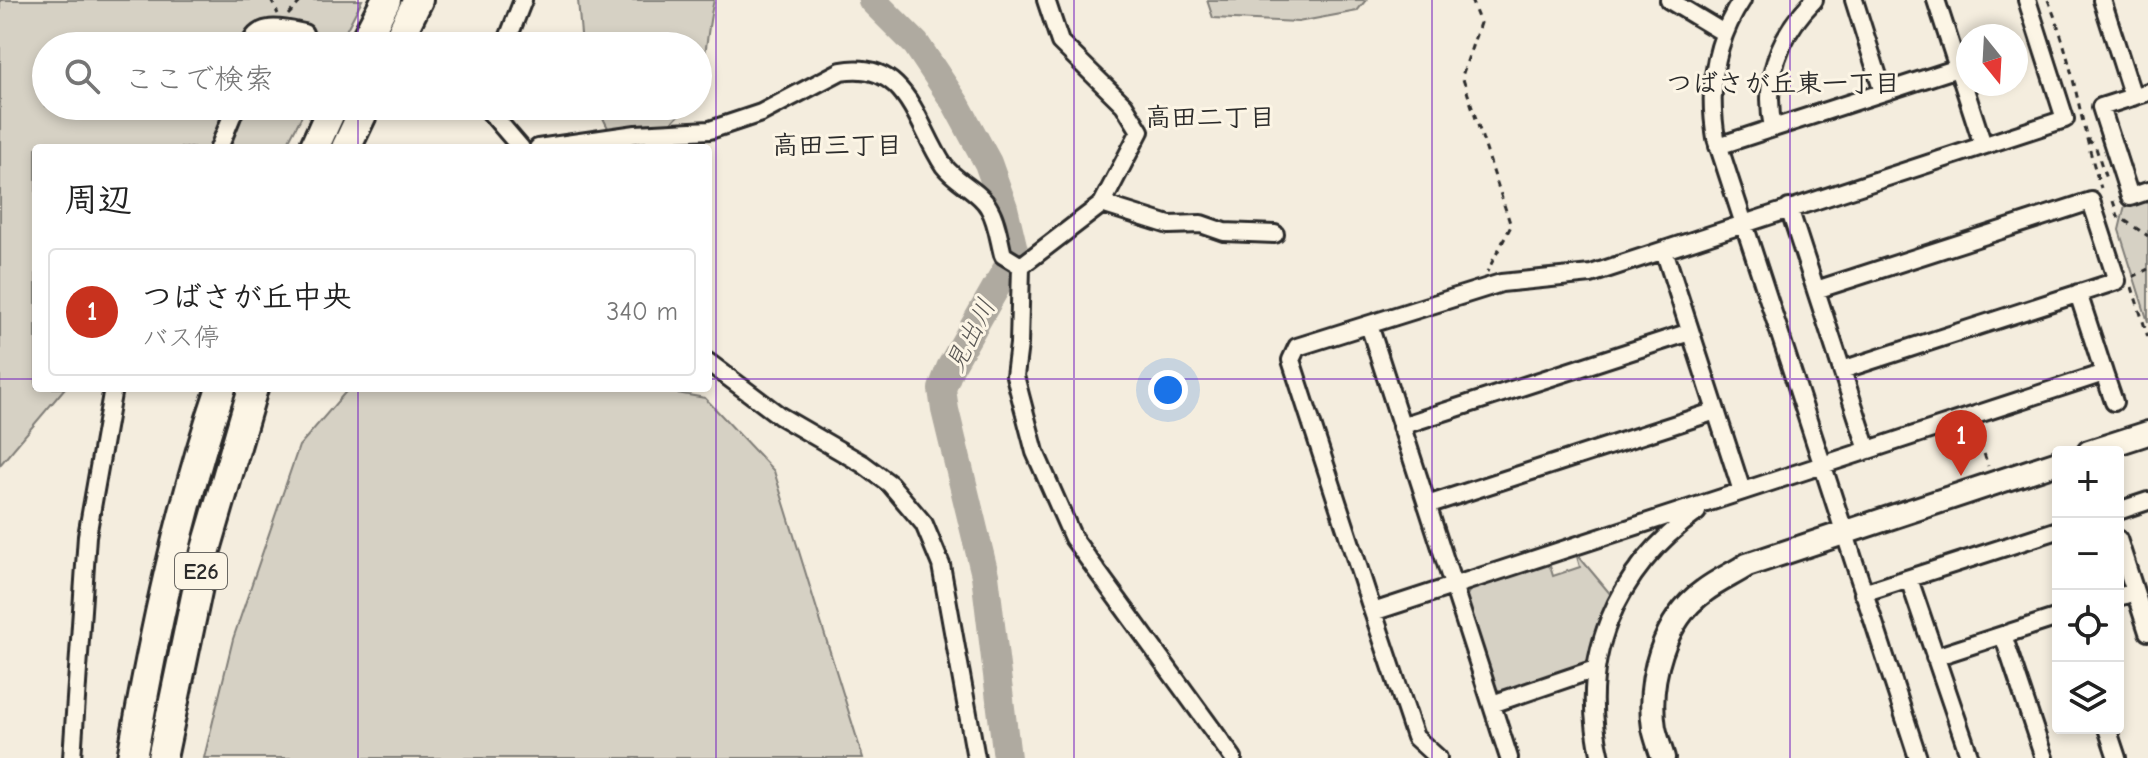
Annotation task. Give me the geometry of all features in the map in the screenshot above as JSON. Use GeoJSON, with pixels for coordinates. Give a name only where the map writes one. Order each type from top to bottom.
{"type":"FeatureCollection","features":[{"type":"Feature","properties":{"kind":"highway"},"geometry":{"type":"LineString","coordinates":[[369,32],[386,0]]}},
{"type":"Feature","properties":{"kind":"highway"},"geometry":{"type":"LineString","coordinates":[[402,32],[418,0]]}},
{"type":"Feature","properties":{"kind":"highway"},"geometry":{"type":"LineString","coordinates":[[316,144],[327,120]]}},
{"type":"Feature","properties":{"kind":"highway"},"geometry":{"type":"LineString","coordinates":[[348,144],[359,120]]}},
{"type":"Feature","properties":{"kind":"highway","name":"E26"},"geometry":{"type":"LineString","coordinates":[[132,758],[146,678],[177,543],[220,392]]}},
{"type":"Feature","properties":{"kind":"highway","name":"E26"},"geometry":{"type":"LineString","coordinates":[[162,758],[205,553],[252,392]]}},
{"type":"Feature","properties":{"kind":"street"},"geometry":{"type":"LineString","coordinates":[[510,32],[523,0]]}},
{"type":"Feature","properties":{"kind":"street"},"geometry":{"type":"LineString","coordinates":[[1021,266],[1102,204],[1140,131],[1124,105],[1060,42],[1046,0]]}},
{"type":"Feature","properties":{"kind":"street"},"geometry":{"type":"LineString","coordinates":[[1669,0],[1724,33]]}},
{"type":"Feature","properties":{"kind":"street"},"geometry":{"type":"LineString","coordinates":[[1742,0],[1724,33],[1713,83],[1712,112],[1718,146],[1918,758]]}},
{"type":"Feature","properties":{"kind":"street"},"geometry":{"type":"LineString","coordinates":[[1773,128],[1769,89],[1778,51],[1799,15],[1814,0]]}},
{"type":"Feature","properties":{"kind":"street"},"geometry":{"type":"LineString","coordinates":[[1854,0],[1883,92]]}},
{"type":"Feature","properties":{"kind":"street"},"geometry":{"type":"LineString","coordinates":[[1936,0],[1956,62]]}},
{"type":"Feature","properties":{"kind":"street"},"geometry":{"type":"LineString","coordinates":[[1438,758],[1415,737],[1291,360],[1297,347],[1501,283],[1591,274],[2065,119],[2027,0]]}},
{"type":"Feature","properties":{"kind":"street"},"geometry":{"type":"LineString","coordinates":[[2102,0],[2141,94],[2101,107],[2130,197],[2148,191]]}},
{"type":"Feature","properties":{"kind":"street"},"geometry":{"type":"LineString","coordinates":[[260,32],[282,23],[302,32]]}},
{"type":"Feature","properties":{"kind":"street"},"geometry":{"type":"LineString","coordinates":[[1718,146],[1956,69]]}},
{"type":"Feature","properties":{"kind":"street"},"geometry":{"type":"LineString","coordinates":[[566,144],[636,134],[710,130],[761,113],[841,71],[871,70],[896,85],[920,118],[945,167],[989,206],[1003,255],[1021,266]]}},
{"type":"Feature","properties":{"kind":"street"},"geometry":{"type":"LineString","coordinates":[[1967,96],[1983,145]]}},
{"type":"Feature","properties":{"kind":"street"},"geometry":{"type":"LineString","coordinates":[[221,144],[230,120]]}},
{"type":"Feature","properties":{"kind":"street"},"geometry":{"type":"LineString","coordinates":[[497,120],[518,144]]}},
{"type":"Feature","properties":{"kind":"street"},"geometry":{"type":"LineString","coordinates":[[1816,290],[2091,201],[2117,281],[1842,370]]}},
{"type":"Feature","properties":{"kind":"street"},"geometry":{"type":"LineString","coordinates":[[1102,204],[1169,225],[1201,224],[1224,232],[1275,234]]}},
{"type":"Feature","properties":{"kind":"street"},"geometry":{"type":"LineString","coordinates":[[1789,208],[1868,450]]}},
{"type":"Feature","properties":{"kind":"street"},"geometry":{"type":"LineString","coordinates":[[1664,250],[1742,491]]}},
{"type":"Feature","properties":{"kind":"street"},"geometry":{"type":"LineString","coordinates":[[1021,266],[1015,376],[1035,452],[1073,538],[1233,758]]}},
{"type":"Feature","properties":{"kind":"street"},"geometry":{"type":"LineString","coordinates":[[2078,293],[2114,402]]}},
{"type":"Feature","properties":{"kind":"street"},"geometry":{"type":"LineString","coordinates":[[1369,325],[1509,758]]}},
{"type":"Feature","properties":{"kind":"street"},"geometry":{"type":"LineString","coordinates":[[1401,426],[1690,332]]}},
{"type":"Feature","properties":{"kind":"street"},"geometry":{"type":"LineString","coordinates":[[712,365],[780,416],[863,464],[890,484],[924,524],[941,565],[976,758]]}},
{"type":"Feature","properties":{"kind":"street"},"geometry":{"type":"LineString","coordinates":[[1373,612],[2104,373]]}},
{"type":"Feature","properties":{"kind":"street"},"geometry":{"type":"LineString","coordinates":[[72,758],[87,536],[112,392]]}},
{"type":"Feature","properties":{"kind":"street"},"geometry":{"type":"LineString","coordinates":[[1427,505],[1716,411]]}},
{"type":"Feature","properties":{"kind":"street"},"geometry":{"type":"LineString","coordinates":[[2108,446],[2148,433]]}},
{"type":"Feature","properties":{"kind":"street"},"geometry":{"type":"LineString","coordinates":[[1663,758],[1654,728],[1652,691],[1660,655],[1676,622],[1701,593],[1747,565],[2052,464]]}},
{"type":"Feature","properties":{"kind":"street"},"geometry":{"type":"LineString","coordinates":[[2124,509],[2148,501]]}},
{"type":"Feature","properties":{"kind":"street"},"geometry":{"type":"LineString","coordinates":[[1601,758],[1593,709],[1595,669],[1608,622],[1624,588],[1642,561],[1675,527],[1711,502]]}},
{"type":"Feature","properties":{"kind":"street"},"geometry":{"type":"LineString","coordinates":[[1863,593],[2052,532]]}},
{"type":"Feature","properties":{"kind":"street"},"geometry":{"type":"LineString","coordinates":[[2124,558],[2148,632]]}},
{"type":"Feature","properties":{"kind":"street"},"geometry":{"type":"LineString","coordinates":[[1909,579],[1970,758]]}},
{"type":"Feature","properties":{"kind":"street"},"geometry":{"type":"LineString","coordinates":[[2124,595],[2135,592]]}},
{"type":"Feature","properties":{"kind":"street"},"geometry":{"type":"LineString","coordinates":[[1935,657],[2052,619]]}},
{"type":"Feature","properties":{"kind":"street"},"geometry":{"type":"LineString","coordinates":[[2003,635],[2044,758]]}},
{"type":"Feature","properties":{"kind":"street"},"geometry":{"type":"LineString","coordinates":[[1492,704],[1595,669]]}},
{"type":"Feature","properties":{"kind":"street"},"geometry":{"type":"LineString","coordinates":[[2109,734],[2117,758]]}},
{"type":"Feature","properties":{"kind":"path"},"geometry":{"type":"LineString","coordinates":[[271,0],[282,23],[302,0]]}},
{"type":"Feature","properties":{"kind":"path"},"geometry":{"type":"LineString","coordinates":[[1471,0],[1480,23],[1462,76],[1511,226],[1478,290]]}},
{"type":"Feature","properties":{"kind":"path"},"geometry":{"type":"LineString","coordinates":[[2048,0],[2070,63],[2085,137],[2102,193]]}},
{"type":"Feature","properties":{"kind":"path"},"geometry":{"type":"LineString","coordinates":[[2148,269],[2129,278],[2148,337]]}},
{"type":"Feature","properties":{"kind":"path"},"geometry":{"type":"LineString","coordinates":[[1973,416],[1994,483]]}},
{"type":"Feature","properties":{"kind":"shaded area"},"geometry":{"type":"Polygon","coordinates":[[[0,0],[362,0],[345,32],[32,32],[32,120],[300,120],[287,144],[32,144],[32,392],[62,392],[0,465],[0,0]]]}},
{"type":"Feature","properties":{"kind":"shaded area"},"geometry":{"type":"Polygon","coordinates":[[[578,0],[714,0],[708,32],[581,32],[578,0]]]}},
{"type":"Feature","properties":{"kind":"shaded area"},"geometry":{"type":"Polygon","coordinates":[[[1207,0],[1366,0],[1357,11],[1298,22],[1213,18],[1207,0]]]}},
{"type":"Feature","properties":{"kind":"shaded area"},"geometry":{"type":"Polygon","coordinates":[[[604,120],[674,120],[666,128],[611,134],[604,120]]]}},
{"type":"Feature","properties":{"kind":"shaded area"},"geometry":{"type":"Polygon","coordinates":[[[2148,198],[2148,322],[2119,230],[2125,205],[2148,198]]]}},
{"type":"Feature","properties":{"kind":"shaded area"},"geometry":{"type":"Polygon","coordinates":[[[346,392],[671,392],[705,398],[774,471],[863,758],[204,758],[233,639],[299,446],[346,392]]]}},
{"type":"Feature","properties":{"kind":"shaded area"},"geometry":{"type":"Polygon","coordinates":[[[1576,553],[1612,596],[1587,660],[1583,666],[1503,692],[1496,689],[1466,597],[1471,588],[1549,563],[1553,576],[1580,567],[1576,553]]]}},
{"type":"Feature","properties":{"kind":"waterway","name":"見出川"},"geometry":{"type":"LineString","coordinates":[[872,0],[916,44],[956,104],[988,163],[1004,208],[1014,250],[1007,268],[950,368],[942,389],[985,575],[1007,758]]}},
{"type":"Feature","properties":{"kind":"place","name":"つばさが丘中央"},"geometry":{"type":"Point","coordinates":[1961,476]}},
{"type":"Feature","properties":{"kind":"district","name":"つばさが丘東一丁目"},"geometry":{"type":"Point","coordinates":[1783,83]}},
{"type":"Feature","properties":{"kind":"district","name":"高田二丁目"},"geometry":{"type":"Point","coordinates":[1210,117]}},
{"type":"Feature","properties":{"kind":"district","name":"高田三丁目"},"geometry":{"type":"Point","coordinates":[837,145]}}]}
